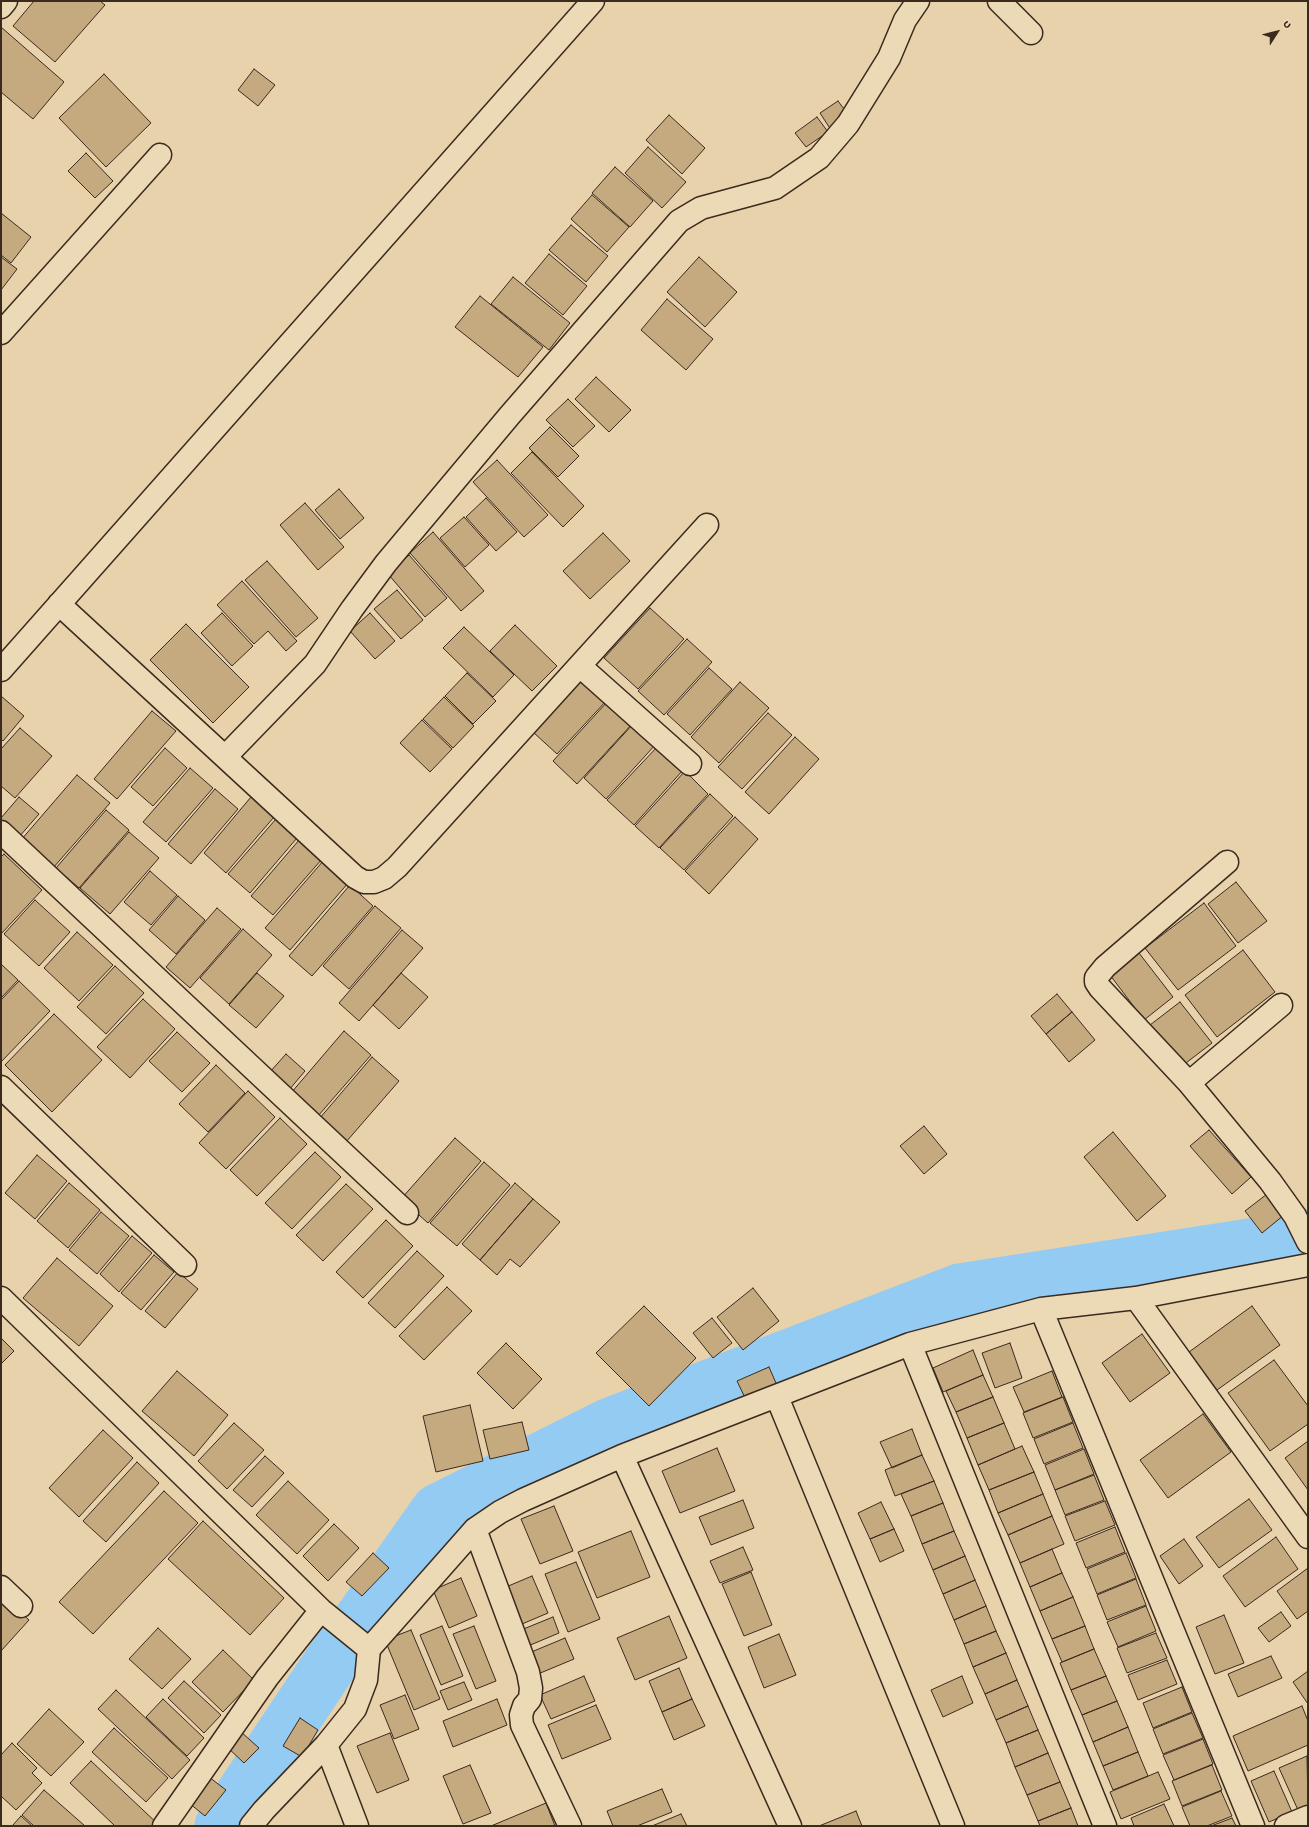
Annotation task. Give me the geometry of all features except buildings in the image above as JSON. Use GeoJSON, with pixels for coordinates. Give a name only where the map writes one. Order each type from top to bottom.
{"type":"FeatureCollection","features":[{"type":"Feature","properties":{"kind":"street"},"geometry":{"type":"LineString","coordinates":[[1,7],[6,1]]}},
{"type":"Feature","properties":{"kind":"street"},"geometry":{"type":"LineString","coordinates":[[1,670],[593,1]]}},
{"type":"Feature","properties":{"kind":"street"},"geometry":{"type":"LineString","coordinates":[[225,757],[315,664],[352,609],[386,563],[510,415],[679,220],[701,208],[775,188],[819,158],[848,124],[889,58],[905,20],[918,1]]}},
{"type":"Feature","properties":{"kind":"street"},"geometry":{"type":"LineString","coordinates":[[999,1],[1031,33]]}},
{"type":"Feature","properties":{"kind":"street"},"geometry":{"type":"LineString","coordinates":[[1,333],[160,155]]}},
{"type":"Feature","properties":{"kind":"street"},"geometry":{"type":"LineString","coordinates":[[59,604],[355,877],[364,882],[374,882],[384,878],[397,867],[707,525]]}},
{"type":"Feature","properties":{"kind":"street"},"geometry":{"type":"LineString","coordinates":[[580,666],[690,764]]}},
{"type":"Feature","properties":{"kind":"street"},"geometry":{"type":"LineString","coordinates":[[1,832],[407,1213]]}},
{"type":"Feature","properties":{"kind":"street"},"geometry":{"type":"LineString","coordinates":[[1227,862],[1105,968],[1096,978],[1100,988],[1189,1083],[1270,1180],[1295,1216],[1308,1242]]}},
{"type":"Feature","properties":{"kind":"street"},"geometry":{"type":"LineString","coordinates":[[1189,1083],[1281,1005]]}},
{"type":"Feature","properties":{"kind":"street"},"geometry":{"type":"LineString","coordinates":[[1,1087],[185,1266]]}},
{"type":"Feature","properties":{"kind":"street"},"geometry":{"type":"LineString","coordinates":[[251,1826],[264,1810],[326,1745],[355,1710],[366,1680],[365,1646],[475,1529],[500,1512],[523,1500],[622,1456],[910,1344],[1041,1309],[1136,1298],[1176,1289],[1308,1265]]}},
{"type":"Feature","properties":{"kind":"street"},"geometry":{"type":"LineString","coordinates":[[1,1298],[326,1614],[365,1646]]}},
{"type":"Feature","properties":{"kind":"street"},"geometry":{"type":"LineString","coordinates":[[1136,1298],[1308,1538]]}},
{"type":"Feature","properties":{"kind":"street"},"geometry":{"type":"LineString","coordinates":[[1041,1309],[1253,1826]]}},
{"type":"Feature","properties":{"kind":"street"},"geometry":{"type":"LineString","coordinates":[[910,1344],[1104,1826]]}},
{"type":"Feature","properties":{"kind":"street"},"geometry":{"type":"LineString","coordinates":[[777,1397],[953,1826]]}},
{"type":"Feature","properties":{"kind":"street"},"geometry":{"type":"LineString","coordinates":[[622,1456],[790,1826]]}},
{"type":"Feature","properties":{"kind":"street"},"geometry":{"type":"LineString","coordinates":[[475,1529],[532,1688],[530,1699],[524,1706],[522,1725],[570,1826]]}},
{"type":"Feature","properties":{"kind":"street"},"geometry":{"type":"LineString","coordinates":[[1,1587],[21,1606]]}},
{"type":"Feature","properties":{"kind":"street"},"geometry":{"type":"LineString","coordinates":[[164,1826],[267,1678],[326,1614]]}},
{"type":"Feature","properties":{"kind":"street"},"geometry":{"type":"LineString","coordinates":[[326,1745],[356,1826]]}},
{"type":"Feature","properties":{"kind":"street"},"geometry":{"type":"LineString","coordinates":[[1286,1826],[1308,1817]]}},
{"type":"Feature","properties":{"kind":"waterway"},"geometry":{"type":"LineString","coordinates":[[222,1826],[332,1661],[438,1511],[608,1426],[960,1291],[1308,1237]]}}]}
